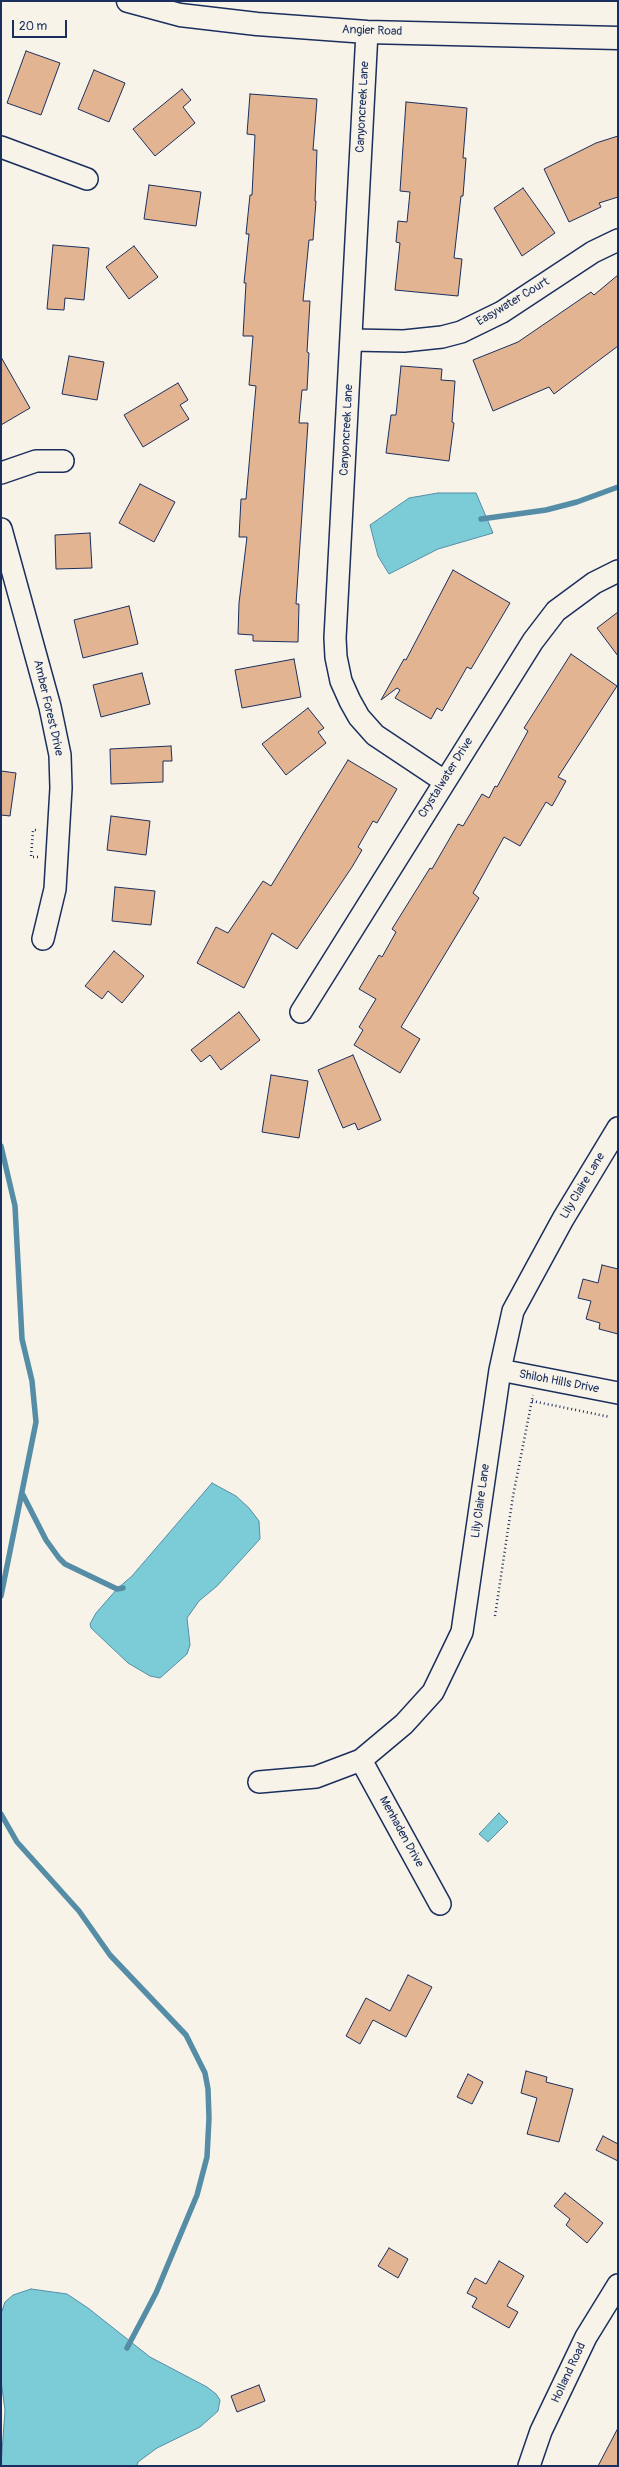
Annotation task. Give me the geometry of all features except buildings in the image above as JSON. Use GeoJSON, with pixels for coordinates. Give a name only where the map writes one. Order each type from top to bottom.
{"type":"FeatureCollection","features":[{"type":"Feature","properties":{"kind":"street","name":"Angier Road"},"geometry":{"type":"LineString","coordinates":[[128,1],[180,15],[221,21],[367,32],[618,38]]}},
{"type":"Feature","properties":{"kind":"street","name":"Canyoncreek Lane"},"geometry":{"type":"LineString","coordinates":[[367,32],[335,638],[341,681],[359,717],[375,735],[444,781]]}},
{"type":"Feature","properties":{"kind":"street"},"geometry":{"type":"LineString","coordinates":[[1,147],[87,179]]}},
{"type":"Feature","properties":{"kind":"street","name":"Easywater Court"},"geometry":{"type":"LineString","coordinates":[[351,340],[411,341],[461,332],[502,312],[593,252],[618,240]]}},
{"type":"Feature","properties":{"kind":"street"},"geometry":{"type":"LineString","coordinates":[[1,473],[36,461],[63,461]]}},
{"type":"Feature","properties":{"kind":"street","name":"Amber Forest Drive"},"geometry":{"type":"LineString","coordinates":[[1,529],[50,707],[60,755],[62,788],[55,889],[43,939]]}},
{"type":"Feature","properties":{"kind":"street","name":"Crystalwater Drive"},"geometry":{"type":"LineString","coordinates":[[301,1012],[532,641],[556,611],[594,583],[618,571]]}},
{"type":"Feature","properties":{"kind":"street","name":"Lily Claire Lane"},"geometry":{"type":"LineString","coordinates":[[259,1782],[316,1777],[361,1760],[404,1724],[433,1692],[462,1632],[500,1370],[513,1310],[563,1219],[618,1128]]}},
{"type":"Feature","properties":{"kind":"street","name":"Shiloh Hills Drive"},"geometry":{"type":"LineString","coordinates":[[500,1370],[618,1393]]}},
{"type":"Feature","properties":{"kind":"street","name":"Menhaden Drive"},"geometry":{"type":"LineString","coordinates":[[361,1760],[440,1904]]}},
{"type":"Feature","properties":{"kind":"street","name":"Holland Road"},"geometry":{"type":"LineString","coordinates":[[529,2466],[541,2431],[586,2337],[618,2285]]}},
{"type":"Feature","properties":{"kind":"path"},"geometry":{"type":"LineString","coordinates":[[495,1616],[513,1496],[532,1401],[610,1417]]}},
{"type":"Feature","properties":{"kind":"water"},"geometry":{"type":"Polygon","coordinates":[[[438,493],[476,493],[493,533],[438,549],[389,574],[378,556],[370,525],[409,498],[438,493]]]}},
{"type":"Feature","properties":{"kind":"water"},"geometry":{"type":"Polygon","coordinates":[[[212,1483],[236,1496],[249,1508],[259,1521],[260,1539],[217,1586],[199,1601],[187,1618],[190,1645],[187,1654],[160,1678],[150,1676],[128,1663],[91,1628],[90,1624],[96,1613],[117,1589],[132,1576],[212,1483]]]}},
{"type":"Feature","properties":{"kind":"water"},"geometry":{"type":"Polygon","coordinates":[[[499,1813],[508,1822],[488,1842],[479,1834],[499,1813]]]}},
{"type":"Feature","properties":{"kind":"water"},"geometry":{"type":"Polygon","coordinates":[[[31,2289],[67,2294],[88,2308],[150,2357],[207,2387],[216,2394],[220,2400],[218,2411],[200,2427],[157,2448],[138,2462],[137,2466],[1,2466],[5,2410],[1,2381],[1,2314],[5,2302],[13,2295],[31,2289]]]}},
{"type":"Feature","properties":{"kind":"waterway"},"geometry":{"type":"LineString","coordinates":[[481,519],[546,510],[577,502],[618,487]]}},
{"type":"Feature","properties":{"kind":"waterway"},"geometry":{"type":"LineString","coordinates":[[1,1146],[15,1206],[22,1339],[32,1381],[36,1422],[1,1596]]}},
{"type":"Feature","properties":{"kind":"waterway"},"geometry":{"type":"LineString","coordinates":[[22,1493],[46,1540],[65,1564],[117,1589],[123,1588]]}},
{"type":"Feature","properties":{"kind":"waterway"},"geometry":{"type":"LineString","coordinates":[[1,1814],[17,1842],[79,1911],[110,1955],[186,2035],[205,2073],[208,2089],[209,2118],[207,2157],[197,2195],[156,2293],[127,2348]]}}]}
